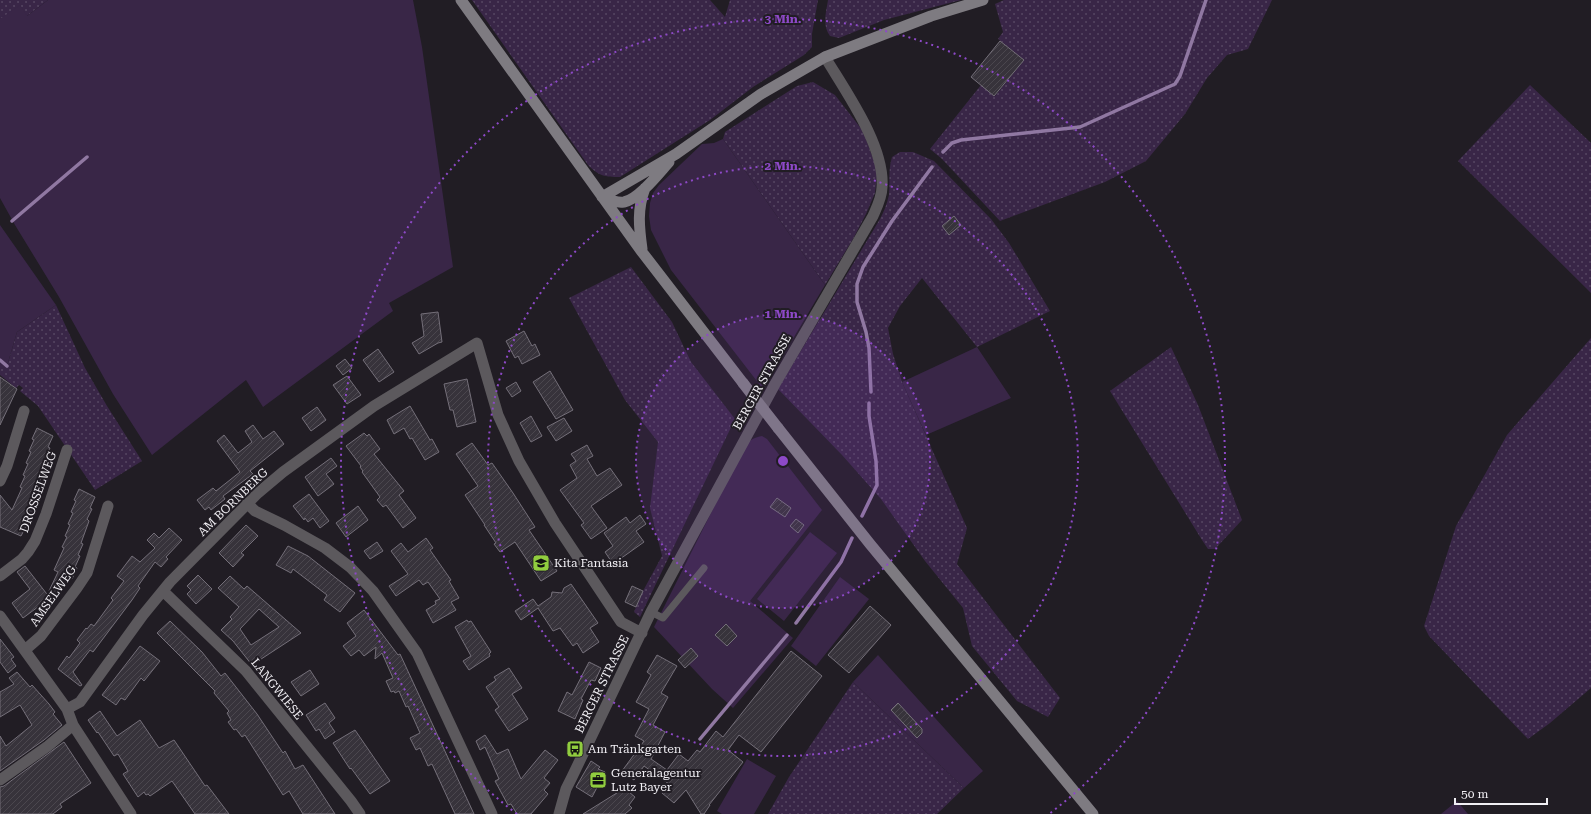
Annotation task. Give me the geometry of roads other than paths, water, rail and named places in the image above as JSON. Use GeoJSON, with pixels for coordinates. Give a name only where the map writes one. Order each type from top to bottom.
{"type":"FeatureCollection","features":[{"type":"Feature","properties":{"kind":"main road"},"geometry":{"type":"LineString","coordinates":[[461,0],[642,252],[743,383],[875,550],[1093,814]]}},
{"type":"Feature","properties":{"kind":"main road"},"geometry":{"type":"LineString","coordinates":[[602,197],[676,154],[761,94],[825,58],[931,16],[983,0]]}},
{"type":"Feature","properties":{"kind":"main road"},"geometry":{"type":"LineString","coordinates":[[602,197],[619,202],[626,202],[646,186],[676,154]]}},
{"type":"Feature","properties":{"kind":"main road"},"geometry":{"type":"LineString","coordinates":[[642,252],[638,214],[646,186]]}},
{"type":"Feature","properties":{"kind":"street","name":"BERGER STRASSE"},"geometry":{"type":"LineString","coordinates":[[559,814],[566,789],[651,612],[775,384],[870,222],[878,205],[882,192],[882,176],[877,150],[867,129],[825,58]]}},
{"type":"Feature","properties":{"kind":"street","name":"BERGER STRASSE"},"geometry":{"type":"LineString","coordinates":[[477,343],[498,415],[519,461],[555,523],[621,622],[642,633]]}},
{"type":"Feature","properties":{"kind":"street","name":"AM BORNBERG"},"geometry":{"type":"LineString","coordinates":[[67,709],[80,702],[143,615],[163,591],[258,493],[283,472],[374,406],[477,343]]}},
{"type":"Feature","properties":{"kind":"street"},"geometry":{"type":"LineString","coordinates":[[0,481],[7,466],[24,411]]}},
{"type":"Feature","properties":{"kind":"street","name":"DROSSELWEG"},"geometry":{"type":"LineString","coordinates":[[0,576],[22,559],[35,541],[46,514],[67,450]]}},
{"type":"Feature","properties":{"kind":"street"},"geometry":{"type":"LineString","coordinates":[[247,504],[255,511],[325,548],[350,567],[373,592],[419,658],[492,814]]}},
{"type":"Feature","properties":{"kind":"street","name":"AMSELWEG"},"geometry":{"type":"LineString","coordinates":[[25,650],[41,636],[87,573],[108,506]]}},
{"type":"Feature","properties":{"kind":"street","name":"LANGWIESE"},"geometry":{"type":"LineString","coordinates":[[163,591],[246,671],[346,794],[360,814]]}},
{"type":"Feature","properties":{"kind":"street"},"geometry":{"type":"LineString","coordinates":[[0,616],[67,709],[73,726],[131,814]]}},
{"type":"Feature","properties":{"kind":"street"},"geometry":{"type":"LineString","coordinates":[[0,780],[48,746],[73,726]]}},
{"type":"Feature","properties":{"kind":"lane"},"geometry":{"type":"LineString","coordinates":[[651,612],[663,618],[704,568]]}},
{"type":"Feature","properties":{"kind":"waterway"},"geometry":{"type":"LineString","coordinates":[[943,152],[952,143],[961,140],[1080,127],[1175,84],[1180,76],[1206,0]]}},
{"type":"Feature","properties":{"kind":"waterway"},"geometry":{"type":"LineString","coordinates":[[12,221],[87,157]]}},
{"type":"Feature","properties":{"kind":"waterway"},"geometry":{"type":"LineString","coordinates":[[871,392],[869,348],[857,302],[857,284],[863,267],[892,221],[932,167]]}},
{"type":"Feature","properties":{"kind":"waterway"},"geometry":{"type":"LineString","coordinates":[[0,360],[7,366]]}},
{"type":"Feature","properties":{"kind":"waterway"},"geometry":{"type":"LineString","coordinates":[[862,516],[877,485],[876,461],[869,416],[869,403]]}},
{"type":"Feature","properties":{"kind":"waterway"},"geometry":{"type":"LineString","coordinates":[[796,623],[841,562],[852,538]]}},
{"type":"Feature","properties":{"kind":"waterway"},"geometry":{"type":"LineString","coordinates":[[700,739],[787,635]]}},
{"type":"Feature","properties":{"kind":"place","name":"Kita Fantasia"},"geometry":{"type":"Point","coordinates":[541,563]}},
{"type":"Feature","properties":{"kind":"place","name":"Am Tränkgarten"},"geometry":{"type":"Point","coordinates":[575,749]}},
{"type":"Feature","properties":{"kind":"place","name":"Generalagentur Lutz Bayer"},"geometry":{"type":"Point","coordinates":[598,780]}}]}
